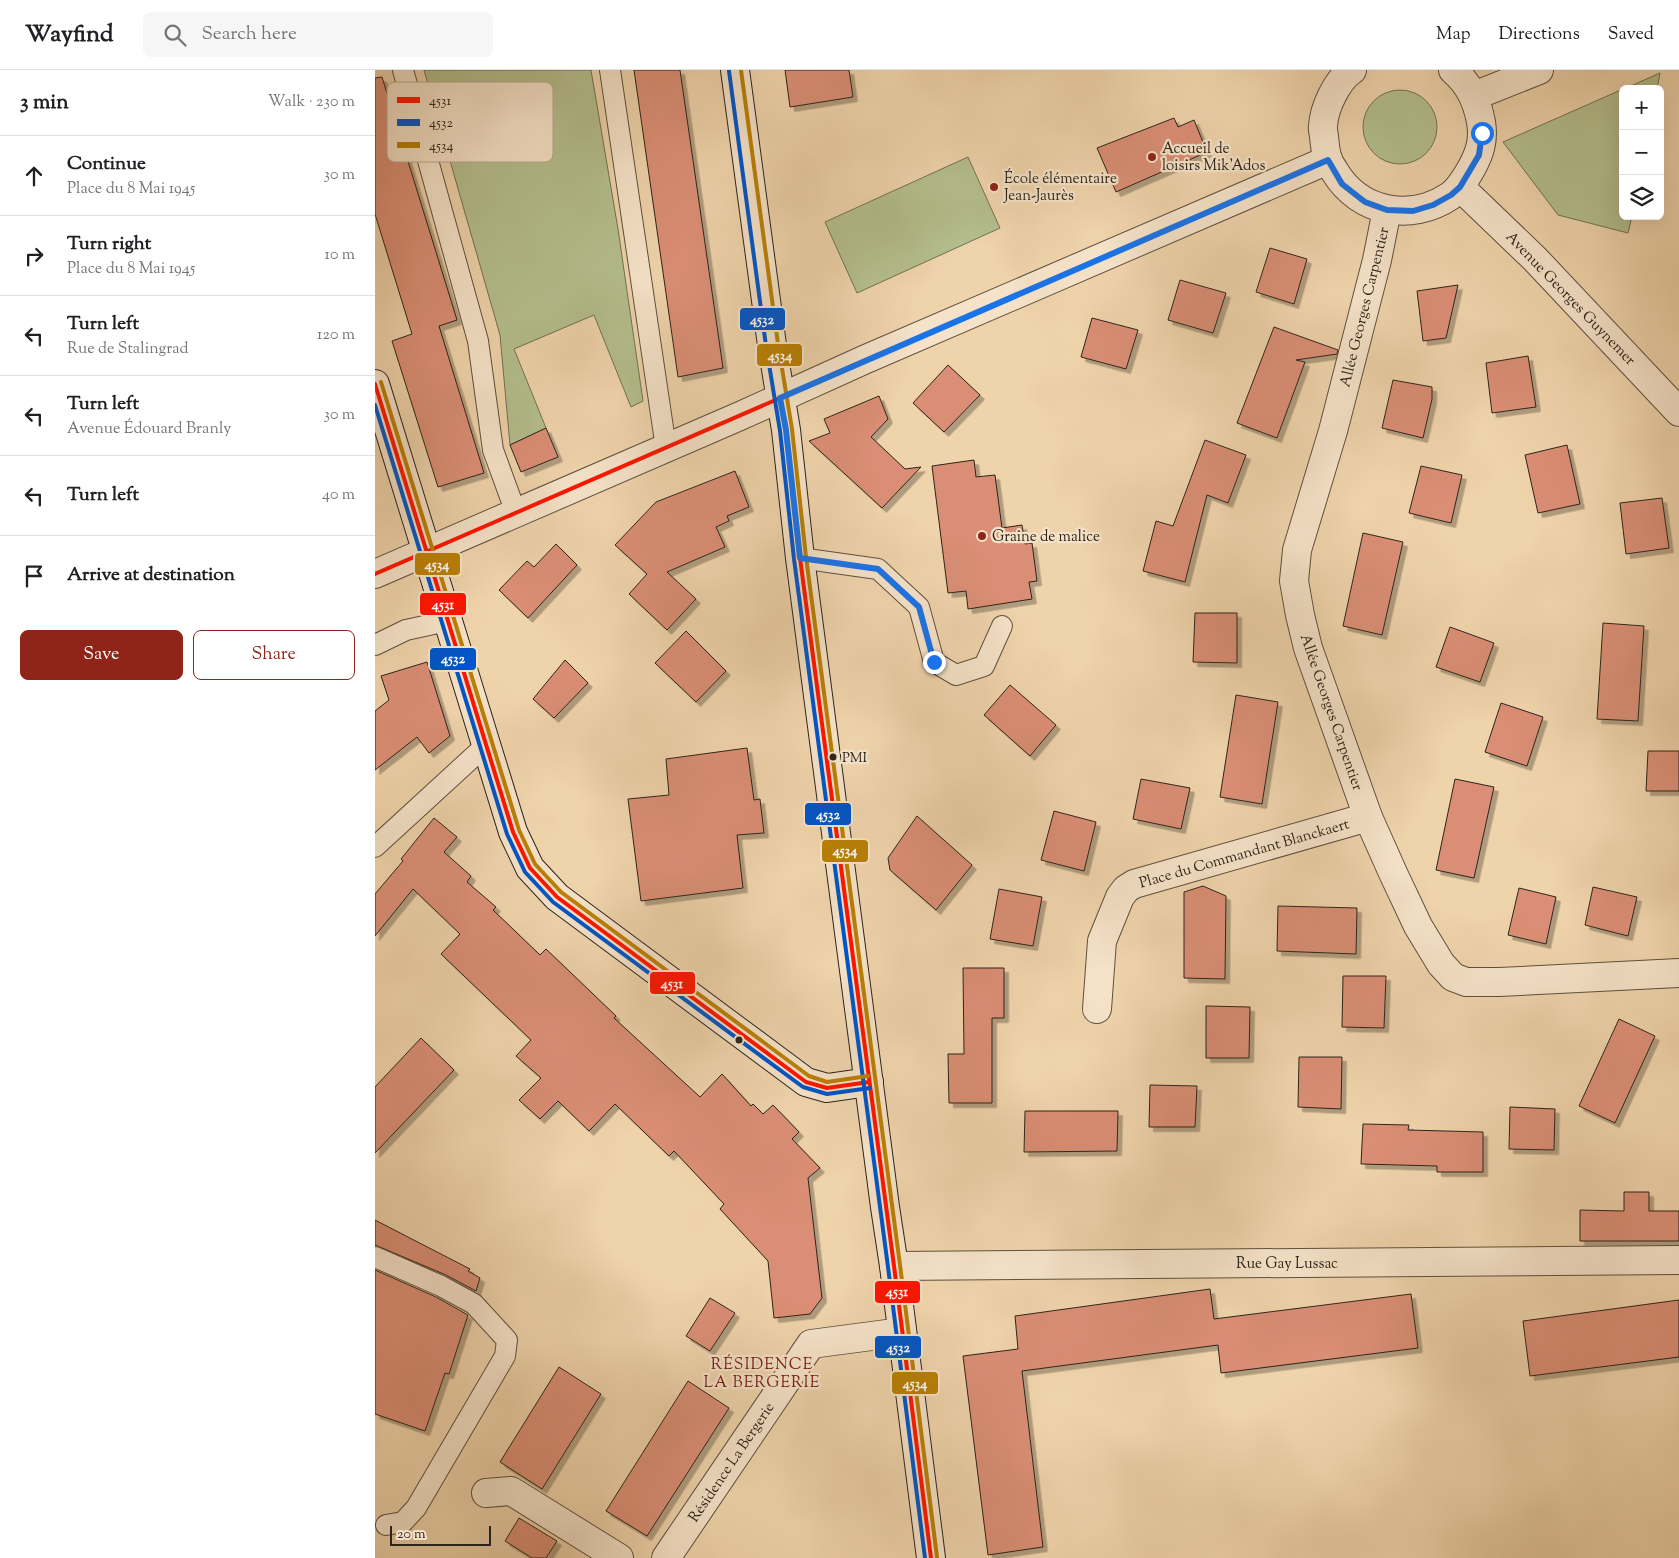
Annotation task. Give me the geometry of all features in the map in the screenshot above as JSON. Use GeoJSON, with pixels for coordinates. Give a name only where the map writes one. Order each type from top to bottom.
{"type":"FeatureCollection","features":[{"type":"Feature","properties":{"kind":"street"},"geometry":{"type":"LineString","coordinates":[[735,70],[786,430],[800,558],[885,1207],[895,1266],[931,1558]]}},
{"type":"Feature","properties":{"kind":"street"},"geometry":{"type":"LineString","coordinates":[[1348,71],[1331,94],[1323,126],[1328,160],[1342,184],[1365,202],[1387,210],[1413,211],[1433,205],[1451,195],[1460,187],[1479,155],[1482,133],[1478,105],[1467,84],[1453,70]]}},
{"type":"Feature","properties":{"kind":"street"},"geometry":{"type":"LineString","coordinates":[[1474,96],[1539,70]]}},
{"type":"Feature","properties":{"kind":"street"},"geometry":{"type":"LineString","coordinates":[[375,574],[1328,160]]}},
{"type":"Feature","properties":{"kind":"street","name":"Avenue Georges Guynemer"},"geometry":{"type":"LineString","coordinates":[[1460,187],[1535,259],[1679,412]]}},
{"type":"Feature","properties":{"kind":"street","name":"Allée Georges Carpentier"},"geometry":{"type":"LineString","coordinates":[[1387,210],[1377,260],[1333,431],[1297,550],[1295,581],[1307,648],[1368,817],[1418,926],[1441,964],[1453,976],[1466,982],[1499,982],[1679,973]]}},
{"type":"Feature","properties":{"kind":"street"},"geometry":{"type":"LineString","coordinates":[[375,384],[513,832],[529,868],[557,897],[806,1082],[827,1088],[869,1082]]}},
{"type":"Feature","properties":{"kind":"street","name":"Place du Commandant Blanckaert"},"geometry":{"type":"LineString","coordinates":[[1097,1009],[1102,941],[1120,897],[1126,889],[1134,884],[1368,817]]}},
{"type":"Feature","properties":{"kind":"street","name":"Rue Gay Lussac"},"geometry":{"type":"LineString","coordinates":[[895,1266],[1679,1260]]}},
{"type":"Feature","properties":{"kind":"street","name":"Résidence La Bergerie"},"geometry":{"type":"LineString","coordinates":[[666,1558],[811,1344],[902,1332]]}},
{"type":"Feature","properties":{"kind":"street"},"geometry":{"type":"LineString","coordinates":[[486,1492],[511,1491],[619,1558]]}},
{"type":"Feature","properties":{"kind":"lane"},"geometry":{"type":"LineString","coordinates":[[611,70],[666,448]]}},
{"type":"Feature","properties":{"kind":"lane"},"geometry":{"type":"LineString","coordinates":[[428,162],[478,341],[493,450],[516,513]]}},
{"type":"Feature","properties":{"kind":"lane"},"geometry":{"type":"LineString","coordinates":[[800,558],[878,569],[919,607],[934,662],[956,675],[984,666],[1002,626]]}},
{"type":"Feature","properties":{"kind":"lane"},"geometry":{"type":"LineString","coordinates":[[375,644],[406,630],[447,621]]}},
{"type":"Feature","properties":{"kind":"lane"},"geometry":{"type":"LineString","coordinates":[[375,847],[486,746]]}},
{"type":"Feature","properties":{"kind":"lane"},"geometry":{"type":"LineString","coordinates":[[375,1257],[441,1286],[474,1304],[507,1340],[505,1356],[416,1508],[403,1522],[386,1525]]}},
{"type":"Feature","properties":{"kind":"green space"},"geometry":{"type":"Polygon","coordinates":[[[424,70],[591,70],[618,229],[643,401],[631,407],[594,315],[514,349],[546,428],[510,445],[500,335],[450,162],[553,162],[553,82],[427,82],[424,70]]]}},
{"type":"Feature","properties":{"kind":"green space"},"geometry":{"type":"Polygon","coordinates":[[[1660,73],[1658,85],[1633,85],[1660,73]]]}},
{"type":"Feature","properties":{"kind":"green space"},"geometry":{"type":"Polygon","coordinates":[[[1400,90],[1421,96],[1431,106],[1437,127],[1431,148],[1421,158],[1400,164],[1379,158],[1369,148],[1363,127],[1369,106],[1379,96],[1400,90]]]}},
{"type":"Feature","properties":{"kind":"green space"},"geometry":{"type":"Polygon","coordinates":[[[1619,91],[1619,220],[1631,220],[1628,233],[1558,215],[1503,142],[1619,91]]]}},
{"type":"Feature","properties":{"kind":"green space"},"geometry":{"type":"Polygon","coordinates":[[[968,157],[1000,228],[857,293],[825,222],[968,157]]]}},
{"type":"Feature","properties":{"kind":"building"},"geometry":{"type":"Polygon","coordinates":[[[634,70],[680,70],[723,368],[678,377],[634,70]]]}},
{"type":"Feature","properties":{"kind":"building"},"geometry":{"type":"Polygon","coordinates":[[[785,70],[849,70],[853,97],[790,107],[785,70]]]}},
{"type":"Feature","properties":{"kind":"building"},"geometry":{"type":"Polygon","coordinates":[[[382,77],[387,93],[387,162],[408,162],[457,320],[439,326],[484,473],[438,487],[392,341],[412,334],[375,214],[375,78],[382,77]]]}},
{"type":"Feature","properties":{"kind":"building"},"geometry":{"type":"Polygon","coordinates":[[[1174,118],[1178,127],[1194,120],[1207,152],[1116,192],[1097,148],[1174,118]]]}},
{"type":"Feature","properties":{"kind":"building"},"geometry":{"type":"Polygon","coordinates":[[[1270,248],[1307,259],[1294,304],[1256,292],[1270,248]]]}},
{"type":"Feature","properties":{"kind":"building"},"geometry":{"type":"Polygon","coordinates":[[[1180,280],[1226,293],[1213,333],[1168,320],[1180,280]]]}},
{"type":"Feature","properties":{"kind":"building"},"geometry":{"type":"Polygon","coordinates":[[[1458,285],[1446,338],[1423,341],[1417,291],[1458,285]]]}},
{"type":"Feature","properties":{"kind":"building"},"geometry":{"type":"Polygon","coordinates":[[[1092,318],[1138,330],[1126,369],[1081,357],[1092,318]]]}},
{"type":"Feature","properties":{"kind":"building"},"geometry":{"type":"Polygon","coordinates":[[[1274,327],[1338,350],[1337,354],[1296,360],[1305,362],[1277,438],[1237,423],[1274,327]]]}},
{"type":"Feature","properties":{"kind":"building"},"geometry":{"type":"Polygon","coordinates":[[[1528,356],[1536,407],[1492,413],[1486,363],[1528,356]]]}},
{"type":"Feature","properties":{"kind":"building"},"geometry":{"type":"Polygon","coordinates":[[[948,365],[980,395],[944,432],[913,403],[948,365]]]}},
{"type":"Feature","properties":{"kind":"building"},"geometry":{"type":"Polygon","coordinates":[[[1393,380],[1432,387],[1432,399],[1423,438],[1382,428],[1393,380]]]}},
{"type":"Feature","properties":{"kind":"building"},"geometry":{"type":"Polygon","coordinates":[[[879,396],[888,419],[871,437],[905,469],[921,467],[882,508],[809,441],[830,433],[824,419],[879,396]]]}},
{"type":"Feature","properties":{"kind":"building"},"geometry":{"type":"Polygon","coordinates":[[[546,428],[558,457],[521,472],[510,445],[546,428]]]}},
{"type":"Feature","properties":{"kind":"building"},"geometry":{"type":"Polygon","coordinates":[[[1205,440],[1246,455],[1228,503],[1207,495],[1185,582],[1143,571],[1156,521],[1173,526],[1205,440]]]}},
{"type":"Feature","properties":{"kind":"building"},"geometry":{"type":"Polygon","coordinates":[[[1567,445],[1580,504],[1538,513],[1525,455],[1567,445]]]}},
{"type":"Feature","properties":{"kind":"building","name":"Graine de malice"},"geometry":{"type":"Polygon","coordinates":[[[974,460],[976,477],[995,475],[1002,528],[1022,525],[1025,544],[1032,543],[1037,581],[1029,582],[1032,599],[968,609],[966,591],[948,593],[932,466],[974,460]]]}},
{"type":"Feature","properties":{"kind":"building"},"geometry":{"type":"Polygon","coordinates":[[[1421,466],[1462,475],[1451,523],[1409,513],[1421,466]]]}},
{"type":"Feature","properties":{"kind":"building"},"geometry":{"type":"Polygon","coordinates":[[[735,471],[749,507],[727,516],[729,521],[716,527],[725,547],[667,572],[696,599],[667,630],[629,594],[647,574],[615,545],[656,502],[735,471]]]}},
{"type":"Feature","properties":{"kind":"building"},"geometry":{"type":"Polygon","coordinates":[[[1662,498],[1669,548],[1626,554],[1620,503],[1662,498]]]}},
{"type":"Feature","properties":{"kind":"building"},"geometry":{"type":"Polygon","coordinates":[[[1363,533],[1403,542],[1382,635],[1343,626],[1363,533]]]}},
{"type":"Feature","properties":{"kind":"building"},"geometry":{"type":"Polygon","coordinates":[[[556,544],[577,565],[528,618],[499,590],[527,561],[534,567],[556,544]]]}},
{"type":"Feature","properties":{"kind":"building"},"geometry":{"type":"Polygon","coordinates":[[[1195,613],[1237,613],[1237,663],[1193,662],[1195,613]]]}},
{"type":"Feature","properties":{"kind":"building"},"geometry":{"type":"Polygon","coordinates":[[[1603,623],[1644,626],[1638,721],[1597,719],[1603,623]]]}},
{"type":"Feature","properties":{"kind":"building"},"geometry":{"type":"Polygon","coordinates":[[[1450,627],[1494,643],[1480,682],[1436,667],[1450,627]]]}},
{"type":"Feature","properties":{"kind":"building"},"geometry":{"type":"Polygon","coordinates":[[[686,631],[726,671],[696,702],[655,663],[686,631]]]}},
{"type":"Feature","properties":{"kind":"building"},"geometry":{"type":"Polygon","coordinates":[[[565,660],[588,683],[554,718],[533,699],[565,660]]]}},
{"type":"Feature","properties":{"kind":"building"},"geometry":{"type":"Polygon","coordinates":[[[427,662],[450,736],[429,753],[417,737],[375,770],[375,711],[389,700],[381,676],[427,662]]]}},
{"type":"Feature","properties":{"kind":"building"},"geometry":{"type":"Polygon","coordinates":[[[1010,685],[1056,725],[1030,756],[984,715],[1010,685]]]}},
{"type":"Feature","properties":{"kind":"building"},"geometry":{"type":"Polygon","coordinates":[[[1236,695],[1278,702],[1262,804],[1220,797],[1236,695]]]}},
{"type":"Feature","properties":{"kind":"building"},"geometry":{"type":"Polygon","coordinates":[[[1501,703],[1543,717],[1527,766],[1485,752],[1501,703]]]}},
{"type":"Feature","properties":{"kind":"building"},"geometry":{"type":"Polygon","coordinates":[[[747,748],[754,800],[760,799],[764,833],[737,835],[743,888],[641,901],[628,799],[669,795],[666,759],[747,748]]]}},
{"type":"Feature","properties":{"kind":"building"},"geometry":{"type":"Polygon","coordinates":[[[1648,751],[1679,751],[1679,791],[1646,791],[1648,751]]]}},
{"type":"Feature","properties":{"kind":"building"},"geometry":{"type":"Polygon","coordinates":[[[1141,779],[1190,788],[1181,829],[1133,819],[1141,779]]]}},
{"type":"Feature","properties":{"kind":"building"},"geometry":{"type":"Polygon","coordinates":[[[1455,779],[1494,787],[1474,878],[1436,870],[1455,779]]]}},
{"type":"Feature","properties":{"kind":"building"},"geometry":{"type":"Polygon","coordinates":[[[1054,811],[1096,822],[1084,871],[1041,860],[1054,811]]]}},
{"type":"Feature","properties":{"kind":"building"},"geometry":{"type":"Polygon","coordinates":[[[917,816],[972,865],[936,910],[890,870],[888,858],[917,816]]]}},
{"type":"Feature","properties":{"kind":"building"},"geometry":{"type":"Polygon","coordinates":[[[434,818],[457,837],[444,852],[471,876],[467,882],[496,907],[493,910],[540,955],[546,949],[616,1016],[614,1018],[700,1097],[722,1074],[751,1106],[753,1104],[763,1114],[773,1105],[799,1132],[792,1139],[820,1168],[808,1178],[822,1298],[810,1314],[774,1318],[768,1261],[720,1209],[724,1204],[674,1151],[669,1156],[615,1104],[589,1131],[558,1101],[540,1119],[519,1100],[541,1078],[516,1056],[531,1040],[441,954],[460,934],[413,889],[375,936],[375,894],[403,861],[401,859],[434,818]]]}},
{"type":"Feature","properties":{"kind":"building"},"geometry":{"type":"Polygon","coordinates":[[[1203,886],[1226,896],[1225,979],[1184,978],[1184,892],[1203,886]]]}},
{"type":"Feature","properties":{"kind":"building"},"geometry":{"type":"Polygon","coordinates":[[[1593,887],[1637,897],[1628,936],[1585,925],[1593,887]]]}},
{"type":"Feature","properties":{"kind":"building"},"geometry":{"type":"Polygon","coordinates":[[[1519,888],[1556,897],[1546,944],[1508,935],[1519,888]]]}},
{"type":"Feature","properties":{"kind":"building"},"geometry":{"type":"Polygon","coordinates":[[[999,889],[1042,897],[1033,946],[990,939],[999,889]]]}},
{"type":"Feature","properties":{"kind":"building"},"geometry":{"type":"Polygon","coordinates":[[[1278,906],[1357,908],[1356,954],[1277,951],[1278,906]]]}},
{"type":"Feature","properties":{"kind":"building"},"geometry":{"type":"Polygon","coordinates":[[[963,968],[1004,968],[1004,1018],[992,1018],[992,1103],[949,1103],[948,1054],[964,1054],[963,968]]]}},
{"type":"Feature","properties":{"kind":"building"},"geometry":{"type":"Polygon","coordinates":[[[1343,976],[1386,976],[1384,1028],[1342,1027],[1343,976]]]}},
{"type":"Feature","properties":{"kind":"building"},"geometry":{"type":"Polygon","coordinates":[[[1206,1006],[1250,1007],[1249,1058],[1206,1058],[1206,1006]]]}},
{"type":"Feature","properties":{"kind":"building"},"geometry":{"type":"Polygon","coordinates":[[[1619,1019],[1655,1036],[1615,1123],[1579,1106],[1619,1019]]]}},
{"type":"Feature","properties":{"kind":"building"},"geometry":{"type":"Polygon","coordinates":[[[421,1038],[454,1070],[375,1153],[375,1087],[421,1038]]]}},
{"type":"Feature","properties":{"kind":"building"},"geometry":{"type":"Polygon","coordinates":[[[1299,1057],[1342,1057],[1341,1109],[1298,1107],[1299,1057]]]}},
{"type":"Feature","properties":{"kind":"building"},"geometry":{"type":"Polygon","coordinates":[[[1150,1085],[1197,1086],[1195,1127],[1149,1127],[1150,1085]]]}},
{"type":"Feature","properties":{"kind":"building"},"geometry":{"type":"Polygon","coordinates":[[[1510,1107],[1555,1109],[1554,1150],[1509,1149],[1510,1107]]]}},
{"type":"Feature","properties":{"kind":"building"},"geometry":{"type":"Polygon","coordinates":[[[1025,1111],[1118,1111],[1117,1151],[1024,1152],[1025,1111]]]}},
{"type":"Feature","properties":{"kind":"building"},"geometry":{"type":"Polygon","coordinates":[[[1363,1124],[1409,1125],[1408,1130],[1483,1132],[1483,1172],[1437,1172],[1437,1166],[1361,1164],[1363,1124]]]}},
{"type":"Feature","properties":{"kind":"building"},"geometry":{"type":"Polygon","coordinates":[[[1624,1192],[1649,1192],[1649,1211],[1679,1211],[1679,1241],[1580,1241],[1580,1210],[1624,1211],[1624,1192]]]}},
{"type":"Feature","properties":{"kind":"building"},"geometry":{"type":"Polygon","coordinates":[[[375,1220],[470,1269],[468,1271],[480,1278],[476,1291],[446,1275],[375,1245],[375,1220]]]}},
{"type":"Feature","properties":{"kind":"building"},"geometry":{"type":"Polygon","coordinates":[[[375,1270],[436,1297],[468,1315],[449,1374],[445,1373],[425,1431],[375,1414],[375,1270]]]}},
{"type":"Feature","properties":{"kind":"building"},"geometry":{"type":"Polygon","coordinates":[[[1210,1289],[1214,1319],[1411,1294],[1418,1348],[1221,1373],[1218,1345],[1022,1371],[1043,1547],[988,1555],[963,1356],[1018,1349],[1015,1316],[1210,1289]]]}},
{"type":"Feature","properties":{"kind":"building"},"geometry":{"type":"Polygon","coordinates":[[[710,1298],[735,1313],[710,1351],[686,1336],[710,1298]]]}},
{"type":"Feature","properties":{"kind":"building"},"geometry":{"type":"Polygon","coordinates":[[[1679,1300],[1679,1357],[1530,1376],[1523,1321],[1679,1300]]]}},
{"type":"Feature","properties":{"kind":"building"},"geometry":{"type":"Polygon","coordinates":[[[559,1367],[601,1394],[542,1489],[500,1462],[559,1367]]]}},
{"type":"Feature","properties":{"kind":"building"},"geometry":{"type":"Polygon","coordinates":[[[688,1381],[729,1408],[647,1536],[606,1511],[688,1381]]]}},
{"type":"Feature","properties":{"kind":"building"},"geometry":{"type":"Polygon","coordinates":[[[519,1518],[557,1541],[546,1558],[532,1558],[505,1541],[519,1518]]]}},
{"type":"Feature","properties":{"kind":"transit line","name":"4534"},"geometry":{"type":"LineString","coordinates":[[741,70],[778,344],[792,429],[806,557],[937,1557]]}},
{"type":"Feature","properties":{"kind":"transit line","name":"4532"},"geometry":{"type":"LineString","coordinates":[[729,71],[766,346],[780,431],[794,559],[925,1558]]}},
{"type":"Feature","properties":{"kind":"transit line","name":"4534"},"geometry":{"type":"LineString","coordinates":[[381,382],[519,830],[535,864],[561,892],[809,1076],[827,1082],[868,1076]]}},
{"type":"Feature","properties":{"kind":"transit line","name":"4531"},"geometry":{"type":"LineString","coordinates":[[375,384],[513,832],[530,868],[557,897],[806,1082],[827,1088],[869,1082]]}},
{"type":"Feature","properties":{"kind":"transit line","name":"4531"},"geometry":{"type":"LineString","coordinates":[[375,574],[780,398],[786,430],[800,558],[931,1558]]}},
{"type":"Feature","properties":{"kind":"transit line","name":"4532"},"geometry":{"type":"LineString","coordinates":[[375,405],[507,834],[525,872],[553,902],[803,1087],[827,1094],[870,1088]]}},
{"type":"Feature","properties":{"kind":"place","name":"Accueil de loisirs Mik'Ados"},"geometry":{"type":"Point","coordinates":[1152,157]}},
{"type":"Feature","properties":{"kind":"place","name":"École élémentaire Jean-Jaurès"},"geometry":{"type":"Point","coordinates":[994,187]}},
{"type":"Feature","properties":{"kind":"place","name":"Graine de malice"},"geometry":{"type":"Point","coordinates":[982,536]}},
{"type":"Feature","properties":{"kind":"place","name":"PMI"},"geometry":{"type":"Point","coordinates":[833,757]}},
{"type":"Feature","properties":{"kind":"district","name":"RÉSIDENCE LA BERGERIE"},"geometry":{"type":"Point","coordinates":[762,1372]}},
{"type":"Feature","properties":{"kind":"route"},"geometry":{"type":"LineString","coordinates":[[934,662],[919,607],[878,569],[800,558],[786,430],[780,398],[866,359],[1328,160],[1342,184],[1365,202],[1387,210],[1413,211],[1433,205],[1451,195],[1460,187],[1479,155],[1482,133]]}}]}
